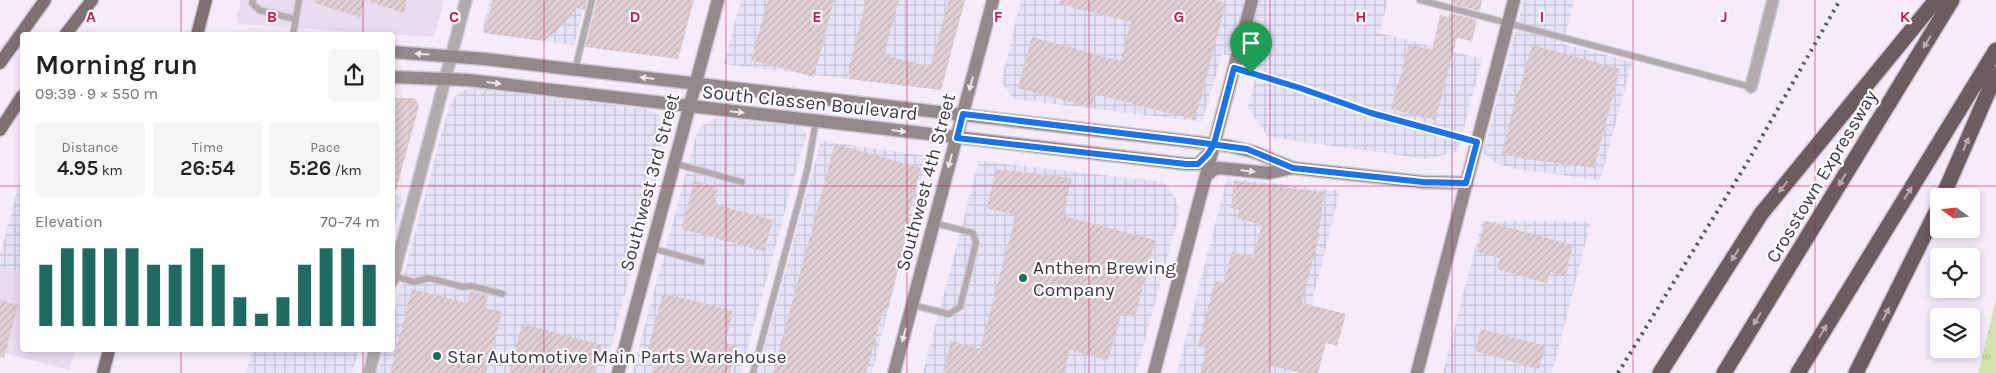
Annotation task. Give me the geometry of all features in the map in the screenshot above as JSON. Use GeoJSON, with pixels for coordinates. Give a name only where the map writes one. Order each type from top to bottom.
{"type":"FeatureCollection","features":[{"type":"Feature","properties":{"kind":"highway"},"geometry":{"type":"LineString","coordinates":[[1660,373],[1761,214],[1936,0]]}},
{"type":"Feature","properties":{"kind":"highway","name":"Crosstown Expressway"},"geometry":{"type":"LineString","coordinates":[[1724,373],[1952,0]]}},
{"type":"Feature","properties":{"kind":"highway"},"geometry":{"type":"LineString","coordinates":[[1798,373],[1996,50]]}},
{"type":"Feature","properties":{"kind":"highway"},"geometry":{"type":"LineString","coordinates":[[1947,188],[1996,74]]}},
{"type":"Feature","properties":{"kind":"highway"},"geometry":{"type":"LineString","coordinates":[[1856,373],[1930,224]]}},
{"type":"Feature","properties":{"kind":"main road"},"geometry":{"type":"LineString","coordinates":[[22,32],[45,0]]}},
{"type":"Feature","properties":{"kind":"main road"},"geometry":{"type":"LineString","coordinates":[[67,32],[92,0]]}},
{"type":"Feature","properties":{"kind":"main road"},"geometry":{"type":"LineString","coordinates":[[198,32],[206,0]]}},
{"type":"Feature","properties":{"kind":"main road"},"geometry":{"type":"LineString","coordinates":[[0,63],[20,35]]}},
{"type":"Feature","properties":{"kind":"main road"},"geometry":{"type":"LineString","coordinates":[[0,130],[20,99]]}},
{"type":"Feature","properties":{"kind":"main road"},"geometry":{"type":"LineString","coordinates":[[103,373],[108,352]]}},
{"type":"Feature","properties":{"kind":"street"},"geometry":{"type":"LineString","coordinates":[[395,271],[466,0]]}},
{"type":"Feature","properties":{"kind":"street","name":"Southwest 3rd Street"},"geometry":{"type":"LineString","coordinates":[[618,373],[718,0]]}},
{"type":"Feature","properties":{"kind":"street","name":"Southwest 4th Street"},"geometry":{"type":"LineString","coordinates":[[894,373],[993,0]]}},
{"type":"Feature","properties":{"kind":"street"},"geometry":{"type":"LineString","coordinates":[[1154,373],[1252,0]]}},
{"type":"Feature","properties":{"kind":"street"},"geometry":{"type":"LineString","coordinates":[[1417,373],[1514,0]]}},
{"type":"Feature","properties":{"kind":"street"},"geometry":{"type":"LineString","coordinates":[[1750,87],[1773,0]]}},
{"type":"Feature","properties":{"kind":"street","name":"South Classen Boulevard"},"geometry":{"type":"LineString","coordinates":[[395,52],[451,56],[1214,144],[1254,152],[1293,168],[1423,182],[1466,183]]}},
{"type":"Feature","properties":{"kind":"street","name":"South Classen Boulevard"},"geometry":{"type":"LineString","coordinates":[[395,77],[478,81],[1186,164],[1198,164],[1208,154],[1214,144]]}},
{"type":"Feature","properties":{"kind":"street","name":"South Classen Boulevard"},"geometry":{"type":"LineString","coordinates":[[1206,176],[1219,168],[1269,173],[1293,168]]}},
{"type":"Feature","properties":{"kind":"street"},"geometry":{"type":"LineString","coordinates":[[369,373],[374,352]]}},
{"type":"Feature","properties":{"kind":"lane"},"geometry":{"type":"LineString","coordinates":[[253,0],[252,3],[259,10],[295,19]]}},
{"type":"Feature","properties":{"kind":"lane"},"geometry":{"type":"LineString","coordinates":[[294,32],[299,0]]}},
{"type":"Feature","properties":{"kind":"lane"},"geometry":{"type":"LineString","coordinates":[[575,70],[592,0]]}},
{"type":"Feature","properties":{"kind":"lane"},"geometry":{"type":"LineString","coordinates":[[1420,0],[1750,87]]}},
{"type":"Feature","properties":{"kind":"lane"},"geometry":{"type":"LineString","coordinates":[[1234,68],[1300,88],[1371,113],[1477,142]]}},
{"type":"Feature","properties":{"kind":"lane"},"geometry":{"type":"LineString","coordinates":[[753,373],[807,171],[816,121]]}},
{"type":"Feature","properties":{"kind":"lane"},"geometry":{"type":"LineString","coordinates":[[673,164],[742,182]]}},
{"type":"Feature","properties":{"kind":"lane"},"geometry":{"type":"LineString","coordinates":[[912,305],[949,314],[960,307],[976,243],[972,233],[934,223]]}},
{"type":"Feature","properties":{"kind":"lane"},"geometry":{"type":"LineString","coordinates":[[651,248],[702,262]]}},
{"type":"Feature","properties":{"kind":"lane"},"geometry":{"type":"LineString","coordinates":[[395,279],[414,282],[429,278],[463,287],[472,286],[503,294]]}},
{"type":"Feature","properties":{"kind":"shaded area"},"geometry":{"type":"Polygon","coordinates":[[[241,0],[444,0],[434,37],[395,34],[395,32],[359,32],[239,24],[236,19],[241,0]]]}},
{"type":"Feature","properties":{"kind":"shaded area"},"geometry":{"type":"Polygon","coordinates":[[[490,0],[586,0],[574,45],[482,32],[490,0]]]}},
{"type":"Feature","properties":{"kind":"shaded area"},"geometry":{"type":"Polygon","coordinates":[[[741,0],[965,0],[941,90],[724,64],[741,0]]]}},
{"type":"Feature","properties":{"kind":"shaded area"},"geometry":{"type":"Polygon","coordinates":[[[1021,0],[1388,0],[1380,33],[1482,59],[1458,151],[1427,159],[1268,137],[1248,108],[1260,63],[1222,54],[1202,122],[1014,99],[1001,82],[1021,0]]]}},
{"type":"Feature","properties":{"kind":"shaded area"},"geometry":{"type":"Polygon","coordinates":[[[1524,0],[1574,0],[1563,44],[1632,62],[1600,180],[1516,169],[1498,164],[1483,153],[1524,0]]]}},
{"type":"Feature","properties":{"kind":"shaded area"},"geometry":{"type":"Polygon","coordinates":[[[472,88],[647,109],[659,115],[666,126],[667,137],[604,373],[377,373],[382,352],[395,352],[395,309],[448,110],[452,99],[462,91],[472,88]]]}},
{"type":"Feature","properties":{"kind":"shaded area"},"geometry":{"type":"Polygon","coordinates":[[[717,118],[797,126],[803,129],[806,134],[741,373],[632,373],[697,132],[702,126],[717,118]]]}},
{"type":"Feature","properties":{"kind":"shaded area"},"geometry":{"type":"Polygon","coordinates":[[[821,141],[927,156],[872,373],[758,373],[821,141]]]}},
{"type":"Feature","properties":{"kind":"shaded area"},"geometry":{"type":"Polygon","coordinates":[[[979,161],[1164,182],[1176,199],[1179,214],[1136,373],[923,373],[979,161]]]}},
{"type":"Feature","properties":{"kind":"shaded area"},"geometry":{"type":"Polygon","coordinates":[[[1227,178],[1340,191],[1294,373],[1177,373],[1227,178]]]}},
{"type":"Feature","properties":{"kind":"shaded area"},"geometry":{"type":"Polygon","coordinates":[[[20,181],[20,272],[0,267],[0,255],[20,181]]]}},
{"type":"Feature","properties":{"kind":"shaded area"},"geometry":{"type":"Polygon","coordinates":[[[395,195],[403,197],[395,225],[395,195]]]}},
{"type":"Feature","properties":{"kind":"shaded area"},"geometry":{"type":"Polygon","coordinates":[[[1482,221],[1591,222],[1552,373],[1443,373],[1482,221]]]}},
{"type":"Feature","properties":{"kind":"shaded area"},"geometry":{"type":"Polygon","coordinates":[[[0,267],[20,272],[20,352],[74,352],[69,370],[0,352],[0,267]]]}},
{"type":"Feature","properties":{"kind":"shaded area"},"geometry":{"type":"Polygon","coordinates":[[[251,352],[358,352],[352,373],[246,373],[251,352]]]}},
{"type":"Feature","properties":{"kind":"green space"},"geometry":{"type":"Polygon","coordinates":[[[1996,300],[1996,373],[1978,373],[1996,300]]]}},
{"type":"Feature","properties":{"kind":"building"},"geometry":{"type":"Polygon","coordinates":[[[315,0],[365,0],[360,17],[314,3],[315,0]]]}},
{"type":"Feature","properties":{"kind":"building"},"geometry":{"type":"Polygon","coordinates":[[[371,0],[407,0],[404,13],[370,2],[371,0]]]}},
{"type":"Feature","properties":{"kind":"building"},"geometry":{"type":"Polygon","coordinates":[[[493,0],[587,0],[585,10],[577,8],[544,41],[484,33],[493,0]]]}},
{"type":"Feature","properties":{"kind":"building"},"geometry":{"type":"Polygon","coordinates":[[[597,0],[694,0],[678,59],[585,47],[597,0]]]}},
{"type":"Feature","properties":{"kind":"building"},"geometry":{"type":"Polygon","coordinates":[[[768,0],[834,0],[814,77],[751,60],[768,0]]]}},
{"type":"Feature","properties":{"kind":"building"},"geometry":{"type":"Polygon","coordinates":[[[866,0],[899,0],[884,55],[930,67],[949,0],[965,0],[941,90],[849,79],[849,68],[866,0]]]}},
{"type":"Feature","properties":{"kind":"building"},"geometry":{"type":"Polygon","coordinates":[[[1060,0],[1214,0],[1226,3],[1195,120],[1096,94],[1092,108],[1018,88],[1032,37],[1120,61],[1131,22],[1059,4],[1060,0]]]}},
{"type":"Feature","properties":{"kind":"building"},"geometry":{"type":"Polygon","coordinates":[[[1453,0],[1482,0],[1480,11],[1452,4],[1453,0]]]}},
{"type":"Feature","properties":{"kind":"building"},"geometry":{"type":"Polygon","coordinates":[[[1450,13],[1477,20],[1472,41],[1457,38],[1435,120],[1391,109],[1409,44],[1432,50],[1440,15],[1448,17],[1450,13]]]}},
{"type":"Feature","properties":{"kind":"building"},"geometry":{"type":"Polygon","coordinates":[[[1532,45],[1620,69],[1594,168],[1519,158],[1502,153],[1518,89],[1520,89],[1532,45]]]}},
{"type":"Feature","properties":{"kind":"building"},"geometry":{"type":"Polygon","coordinates":[[[395,98],[415,98],[419,106],[396,190],[395,98]]]}},
{"type":"Feature","properties":{"kind":"building"},"geometry":{"type":"Polygon","coordinates":[[[835,144],[921,168],[908,217],[911,218],[888,309],[884,308],[866,373],[773,373],[835,144]]]}},
{"type":"Feature","properties":{"kind":"building"},"geometry":{"type":"Polygon","coordinates":[[[996,169],[1072,178],[1063,216],[1155,240],[1135,317],[1121,314],[1108,361],[1070,350],[1064,373],[943,373],[951,341],[980,349],[1016,215],[987,208],[996,169]]]}},
{"type":"Feature","properties":{"kind":"building"},"geometry":{"type":"Polygon","coordinates":[[[694,181],[718,188],[714,204],[773,220],[764,251],[682,229],[694,181]]]}},
{"type":"Feature","properties":{"kind":"building"},"geometry":{"type":"Polygon","coordinates":[[[1234,181],[1324,192],[1318,239],[1302,303],[1346,314],[1337,346],[1326,343],[1318,373],[1300,373],[1271,365],[1269,373],[1200,373],[1207,348],[1198,346],[1215,281],[1224,283],[1232,252],[1253,257],[1262,225],[1237,218],[1239,209],[1231,208],[1234,181]]]}},
{"type":"Feature","properties":{"kind":"building"},"geometry":{"type":"Polygon","coordinates":[[[1485,221],[1573,245],[1565,276],[1550,272],[1547,283],[1497,269],[1500,258],[1477,252],[1485,221]]]}},
{"type":"Feature","properties":{"kind":"building"},"geometry":{"type":"Polygon","coordinates":[[[412,289],[467,303],[470,291],[488,295],[485,308],[502,312],[486,373],[390,373],[412,289]]]}},
{"type":"Feature","properties":{"kind":"building"},"geometry":{"type":"Polygon","coordinates":[[[663,293],[733,311],[725,343],[737,346],[730,373],[652,373],[656,359],[646,356],[663,293]]]}},
{"type":"Feature","properties":{"kind":"building"},"geometry":{"type":"Polygon","coordinates":[[[0,300],[18,305],[4,358],[0,357],[0,300]]]}},
{"type":"Feature","properties":{"kind":"building"},"geometry":{"type":"Polygon","coordinates":[[[522,324],[602,345],[595,373],[509,373],[522,324]]]}},
{"type":"Feature","properties":{"kind":"building"},"geometry":{"type":"Polygon","coordinates":[[[1481,329],[1545,346],[1539,369],[1475,351],[1481,329]]]}},
{"type":"Feature","properties":{"kind":"railway"},"geometry":{"type":"LineString","coordinates":[[1618,373],[1747,163],[1840,0]]}},
{"type":"Feature","properties":{"kind":"place","name":"Anthem Brewing Company"},"geometry":{"type":"Point","coordinates":[1023,278]}},
{"type":"Feature","properties":{"kind":"place","name":"Star Automotive Main Parts Warehouse"},"geometry":{"type":"Point","coordinates":[437,356]}},
{"type":"Feature","properties":{"kind":"route"},"geometry":{"type":"LineString","coordinates":[[1251,73],[1234,68],[1214,144],[1208,154],[1198,164],[957,138],[963,114],[1032,123],[1214,144],[1230,146],[1247,149],[1293,168],[1423,182],[1466,183],[1477,142],[1371,113],[1251,73]]}}]}
